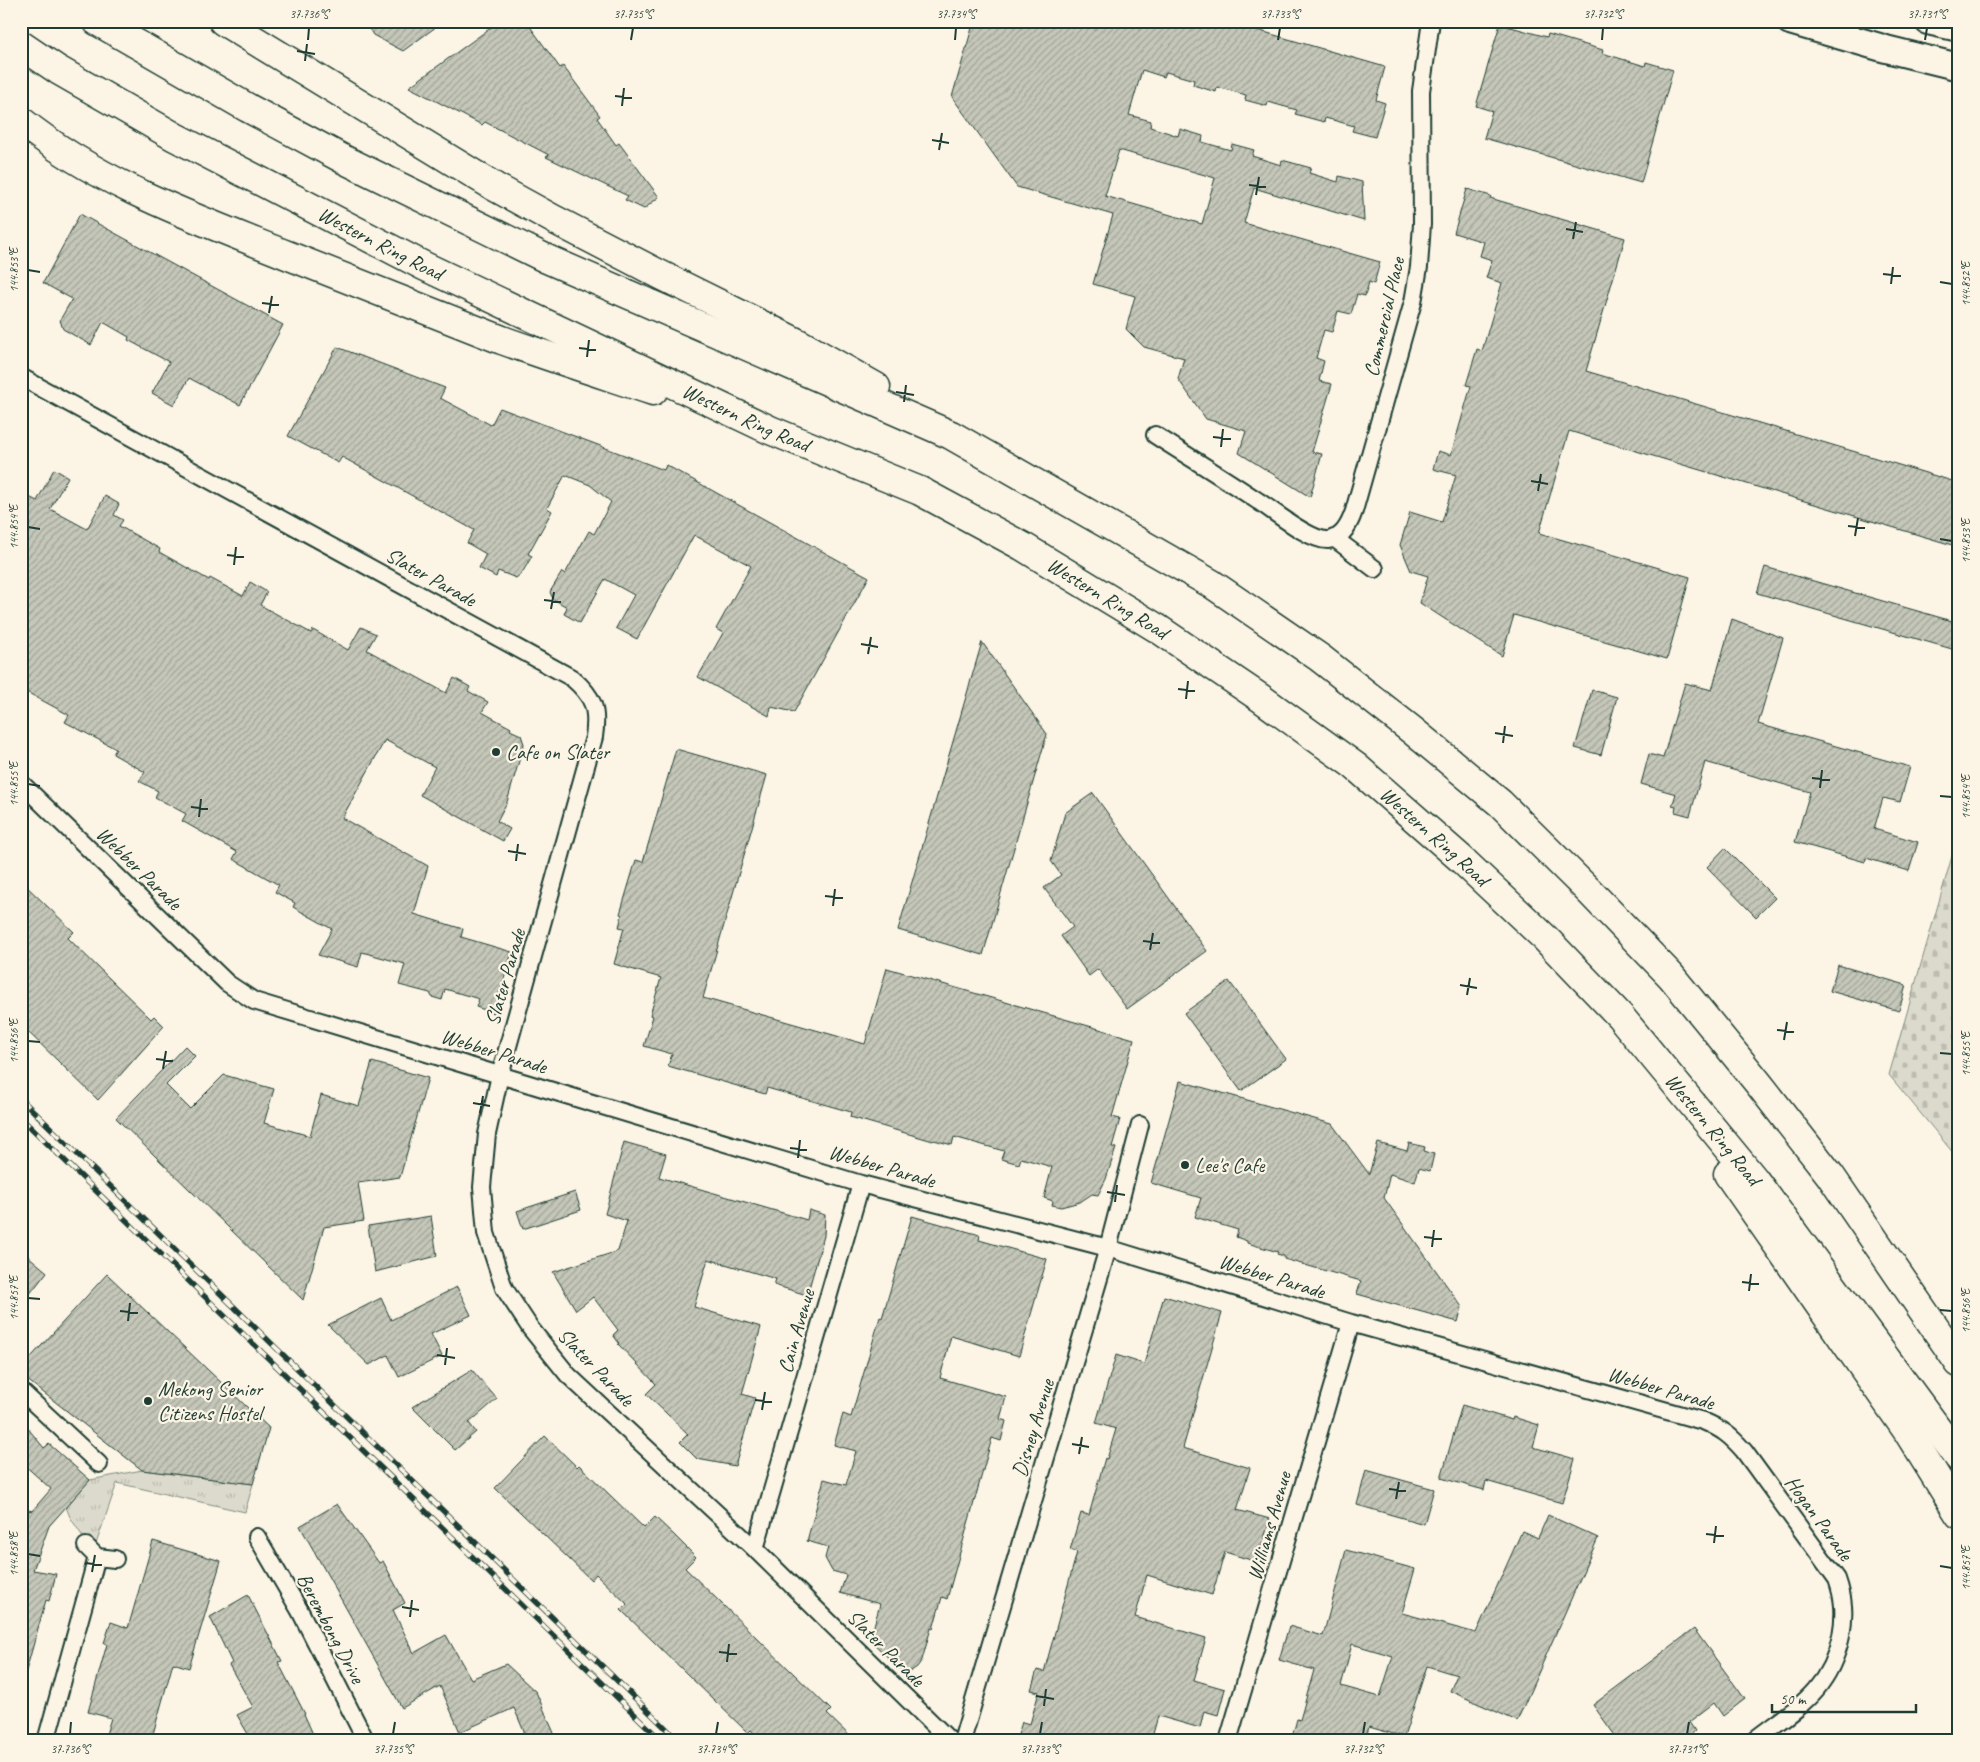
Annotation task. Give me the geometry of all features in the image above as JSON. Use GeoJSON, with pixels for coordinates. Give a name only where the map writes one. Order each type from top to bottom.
{"type":"FeatureCollection","features":[{"type":"Feature","properties":{"kind":"highway"},"geometry":{"type":"LineString","coordinates":[[97,21],[248,108],[345,160],[547,259],[951,435]]}},
{"type":"Feature","properties":{"kind":"highway"},"geometry":{"type":"LineString","coordinates":[[222,21],[495,187],[661,275],[800,344],[873,385],[951,435],[1212,584],[1320,658],[1500,803],[1671,976],[1759,1084],[1959,1341]]}},
{"type":"Feature","properties":{"kind":"highway","name":"Western Ring Road"},"geometry":{"type":"LineString","coordinates":[[21,45],[58,70],[175,137],[390,249],[770,430],[920,491],[1022,546],[1160,630],[1262,699],[1355,766],[1460,858],[1544,938],[1620,1016],[1754,1179],[1959,1458]]}},
{"type":"Feature","properties":{"kind":"highway"},"geometry":{"type":"LineString","coordinates":[[21,121],[45,140],[82,163],[183,213],[503,340],[770,430]]}},
{"type":"Feature","properties":{"kind":"highway"},"geometry":{"type":"LineString","coordinates":[[1620,1016],[1908,1432],[1959,1514]]}},
{"type":"Feature","properties":{"kind":"highway"},"geometry":{"type":"LineString","coordinates":[[1830,1175],[1959,1363]]}},
{"type":"Feature","properties":{"kind":"main road"},"geometry":{"type":"LineString","coordinates":[[1790,21],[1886,49],[1959,66]]}},
{"type":"Feature","properties":{"kind":"main road"},"geometry":{"type":"LineString","coordinates":[[1928,21],[1959,28]]}},
{"type":"Feature","properties":{"kind":"street","name":"Commercial Place"},"geometry":{"type":"LineString","coordinates":[[1334,538],[1342,534],[1349,525],[1354,511],[1413,302],[1422,246],[1421,91],[1432,26]]}},
{"type":"Feature","properties":{"kind":"street","name":"Slater Parade"},"geometry":{"type":"LineString","coordinates":[[21,378],[572,678],[584,688],[592,700],[597,718],[594,737],[500,1075],[488,1134],[482,1187],[486,1233],[504,1288],[532,1329],[568,1375],[754,1549],[950,1741]]}},
{"type":"Feature","properties":{"kind":"street"},"geometry":{"type":"LineString","coordinates":[[1155,435],[1305,532],[1322,539],[1334,538],[1375,569]]}},
{"type":"Feature","properties":{"kind":"street","name":"Webber Parade"},"geometry":{"type":"LineString","coordinates":[[21,783],[227,983],[254,1001],[861,1184],[1108,1248],[1351,1322],[1703,1421],[1720,1428]]}},
{"type":"Feature","properties":{"kind":"street","name":"Disney Avenue"},"geometry":{"type":"LineString","coordinates":[[962,1741],[1108,1248],[1140,1125]]}},
{"type":"Feature","properties":{"kind":"street","name":"Cain Avenue"},"geometry":{"type":"LineString","coordinates":[[754,1549],[861,1184]]}},
{"type":"Feature","properties":{"kind":"street","name":"Williams Avenue"},"geometry":{"type":"LineString","coordinates":[[1228,1741],[1351,1322]]}},
{"type":"Feature","properties":{"kind":"street"},"geometry":{"type":"LineString","coordinates":[[21,1391],[99,1464]]}},
{"type":"Feature","properties":{"kind":"street","name":"Hogan Parade"},"geometry":{"type":"LineString","coordinates":[[1720,1428],[1730,1435],[1744,1451],[1837,1580],[1844,1606],[1838,1648],[1824,1681],[1809,1698],[1753,1741]]}},
{"type":"Feature","properties":{"kind":"street","name":"Berembong Drive"},"geometry":{"type":"LineString","coordinates":[[257,1537],[300,1610],[366,1741]]}},
{"type":"Feature","properties":{"kind":"street"},"geometry":{"type":"LineString","coordinates":[[46,1741],[91,1552],[115,1559]]}},
{"type":"Feature","properties":{"kind":"green space"},"geometry":{"type":"Polygon","coordinates":[[[1959,832],[1959,1160],[1889,1075],[1959,832]]]}},
{"type":"Feature","properties":{"kind":"green space"},"geometry":{"type":"Polygon","coordinates":[[[142,1470],[253,1484],[245,1512],[117,1483],[96,1544],[87,1543],[70,1517],[66,1507],[90,1480],[142,1470]]]}},
{"type":"Feature","properties":{"kind":"building"},"geometry":{"type":"Polygon","coordinates":[[[364,21],[444,21],[403,51],[373,35],[364,21]]]}},
{"type":"Feature","properties":{"kind":"building"},"geometry":{"type":"Polygon","coordinates":[[[500,21],[526,21],[560,68],[563,66],[600,116],[597,118],[616,145],[619,143],[659,197],[644,209],[625,200],[628,196],[546,157],[549,155],[485,122],[482,125],[409,87],[500,21]]]}},
{"type":"Feature","properties":{"kind":"building"},"geometry":{"type":"Polygon","coordinates":[[[974,21],[1226,21],[1385,67],[1376,100],[1385,103],[1375,137],[1352,131],[1354,126],[1340,122],[1325,118],[1324,122],[1295,114],[1297,110],[1268,102],[1267,106],[1245,100],[1246,95],[1217,87],[1216,92],[1193,85],[1194,80],[1166,72],[1164,77],[1142,70],[1129,115],[1151,121],[1150,127],[1178,136],[1180,129],[1203,136],[1202,142],[1231,150],[1232,144],[1254,150],[1252,156],[1281,165],[1282,160],[1311,168],[1309,173],[1338,182],[1339,176],[1362,182],[1364,221],[1254,188],[1244,223],[1380,262],[1374,284],[1369,282],[1365,296],[1357,294],[1351,314],[1338,311],[1332,332],[1324,330],[1316,358],[1324,361],[1319,381],[1332,384],[1312,452],[1322,454],[1310,497],[1239,453],[1246,431],[1206,419],[1178,379],[1184,358],[1144,347],[1126,329],[1135,296],[1093,284],[1113,215],[1017,187],[952,97],[974,21]],[[1119,150],[1105,196],[1202,224],[1215,178],[1119,150]]]}},
{"type":"Feature","properties":{"kind":"building"},"geometry":{"type":"Polygon","coordinates":[[[1500,24],[1547,37],[1548,34],[1603,50],[1602,53],[1645,66],[1646,62],[1673,70],[1641,183],[1484,138],[1492,111],[1476,106],[1500,24]]]}},
{"type":"Feature","properties":{"kind":"building"},"geometry":{"type":"Polygon","coordinates":[[[1467,189],[1491,196],[1490,198],[1625,238],[1586,371],[1959,483],[1959,547],[1569,431],[1539,533],[1690,577],[1667,659],[1514,615],[1502,656],[1420,603],[1428,576],[1411,571],[1400,545],[1410,512],[1442,522],[1456,475],[1433,469],[1438,451],[1451,455],[1471,386],[1466,385],[1477,349],[1482,351],[1502,283],[1486,278],[1492,260],[1480,256],[1484,242],[1454,233],[1467,189]]]}},
{"type":"Feature","properties":{"kind":"building"},"geometry":{"type":"Polygon","coordinates":[[[80,214],[283,325],[240,405],[189,378],[174,405],[152,393],[169,362],[128,340],[129,337],[103,322],[91,345],[63,329],[60,320],[72,299],[43,283],[80,214]]]}},
{"type":"Feature","properties":{"kind":"building"},"geometry":{"type":"Polygon","coordinates":[[[337,347],[445,388],[440,398],[491,425],[500,408],[664,470],[666,465],[869,577],[794,712],[771,707],[769,716],[698,677],[723,633],[716,629],[751,566],[694,535],[637,639],[616,628],[634,595],[605,579],[580,623],[564,614],[567,607],[553,599],[550,592],[562,572],[565,574],[589,531],[594,534],[611,502],[590,485],[565,475],[547,508],[552,511],[528,554],[532,556],[522,573],[516,578],[498,571],[496,577],[479,568],[486,554],[467,543],[474,530],[342,457],[338,463],[288,436],[337,347]]]}},
{"type":"Feature","properties":{"kind":"building"},"geometry":{"type":"Polygon","coordinates":[[[54,469],[68,477],[50,509],[87,529],[105,496],[119,504],[114,515],[123,520],[119,526],[160,549],[159,552],[209,580],[210,578],[243,596],[250,582],[267,592],[260,605],[311,633],[313,630],[348,650],[361,627],[376,634],[367,650],[446,693],[454,678],[470,687],[468,691],[488,702],[482,712],[521,735],[524,744],[507,802],[497,821],[510,829],[503,841],[420,795],[435,767],[385,740],[342,818],[428,866],[414,914],[463,929],[461,937],[512,952],[494,1013],[476,1007],[479,999],[445,989],[442,1000],[432,997],[430,993],[399,985],[405,964],[362,952],[358,967],[318,955],[332,929],[293,907],[295,903],[275,892],[279,885],[233,859],[237,852],[182,821],[186,814],[155,797],[158,791],[139,781],[145,772],[113,754],[116,749],[65,722],[69,715],[21,689],[21,682],[28,670],[21,667],[21,493],[37,501],[54,469]]]}},
{"type":"Feature","properties":{"kind":"building"},"geometry":{"type":"Polygon","coordinates":[[[1765,567],[1959,623],[1959,651],[1757,593],[1765,567]]]}},
{"type":"Feature","properties":{"kind":"building"},"geometry":{"type":"Polygon","coordinates":[[[1732,619],[1783,638],[1758,724],[1910,767],[1900,802],[1883,798],[1874,829],[1918,842],[1909,871],[1866,858],[1865,862],[1795,842],[1810,792],[1705,762],[1690,816],[1675,812],[1676,807],[1672,806],[1676,794],[1641,784],[1649,754],[1663,758],[1685,683],[1712,690],[1732,619]]]}},
{"type":"Feature","properties":{"kind":"building"},"geometry":{"type":"Polygon","coordinates":[[[982,642],[1047,734],[983,955],[898,930],[982,642]]]}},
{"type":"Feature","properties":{"kind":"building"},"geometry":{"type":"Polygon","coordinates":[[[1592,690],[1617,697],[1601,755],[1575,748],[1592,690]]]}},
{"type":"Feature","properties":{"kind":"building"},"geometry":{"type":"Polygon","coordinates":[[[676,749],[767,775],[703,998],[865,1044],[887,968],[1134,1039],[1112,1117],[1120,1119],[1112,1147],[1116,1148],[1106,1179],[1098,1195],[1092,1194],[1080,1202],[1061,1207],[1052,1205],[1053,1201],[1044,1198],[1052,1167],[1021,1158],[1019,1164],[1001,1159],[1004,1151],[954,1137],[952,1145],[933,1141],[850,1117],[851,1112],[767,1088],[765,1094],[668,1066],[672,1054],[644,1046],[653,1016],[650,1015],[661,978],[614,964],[624,928],[619,927],[622,915],[620,914],[636,860],[643,862],[676,749]]]}},
{"type":"Feature","properties":{"kind":"building"},"geometry":{"type":"Polygon","coordinates":[[[1093,793],[1207,951],[1127,1009],[1098,969],[1089,976],[1061,936],[1073,927],[1044,888],[1061,875],[1051,861],[1065,813],[1093,793]]]}},
{"type":"Feature","properties":{"kind":"building"},"geometry":{"type":"Polygon","coordinates":[[[1725,848],[1775,898],[1756,917],[1707,867],[1725,848]]]}},
{"type":"Feature","properties":{"kind":"building"},"geometry":{"type":"Polygon","coordinates":[[[21,881],[74,932],[68,938],[151,1019],[154,1016],[164,1026],[98,1100],[21,1025],[21,881]]]}},
{"type":"Feature","properties":{"kind":"building"},"geometry":{"type":"Polygon","coordinates":[[[1838,965],[1906,985],[1899,1011],[1830,991],[1838,965]]]}},
{"type":"Feature","properties":{"kind":"building"},"geometry":{"type":"Polygon","coordinates":[[[1229,981],[1286,1059],[1241,1091],[1184,1013],[1229,981]]]}},
{"type":"Feature","properties":{"kind":"building"},"geometry":{"type":"Polygon","coordinates":[[[185,1046],[195,1056],[166,1085],[190,1109],[224,1075],[274,1089],[264,1123],[310,1136],[321,1095],[359,1106],[372,1062],[428,1078],[400,1177],[358,1183],[364,1221],[324,1227],[303,1300],[116,1118],[185,1046]]]}},
{"type":"Feature","properties":{"kind":"building"},"geometry":{"type":"Polygon","coordinates":[[[1180,1081],[1332,1124],[1369,1174],[1378,1143],[1407,1151],[1409,1143],[1425,1147],[1424,1151],[1434,1154],[1430,1171],[1419,1168],[1415,1182],[1390,1174],[1384,1198],[1462,1307],[1458,1322],[1357,1294],[1361,1281],[1284,1259],[1284,1256],[1277,1254],[1278,1252],[1247,1243],[1247,1241],[1236,1237],[1238,1230],[1195,1217],[1201,1198],[1151,1183],[1180,1081]]]}},
{"type":"Feature","properties":{"kind":"building"},"geometry":{"type":"Polygon","coordinates":[[[624,1142],[666,1154],[659,1177],[807,1220],[809,1210],[825,1215],[824,1236],[807,1295],[774,1285],[776,1279],[708,1259],[694,1307],[761,1327],[742,1394],[755,1398],[735,1466],[697,1459],[680,1442],[688,1434],[646,1394],[656,1384],[618,1344],[613,1335],[618,1330],[593,1297],[576,1310],[553,1272],[618,1251],[627,1221],[605,1214],[624,1142]]]}},
{"type":"Feature","properties":{"kind":"building"},"geometry":{"type":"Polygon","coordinates":[[[575,1192],[581,1210],[523,1229],[517,1211],[575,1192]]]}},
{"type":"Feature","properties":{"kind":"building"},"geometry":{"type":"Polygon","coordinates":[[[431,1216],[437,1256],[375,1272],[368,1226],[431,1216]]]}},
{"type":"Feature","properties":{"kind":"building"},"geometry":{"type":"Polygon","coordinates":[[[912,1216],[980,1235],[979,1240],[1047,1259],[1019,1356],[951,1336],[940,1378],[1006,1397],[1000,1419],[1006,1421],[1001,1441],[992,1438],[947,1599],[942,1597],[922,1660],[911,1671],[903,1671],[870,1640],[880,1604],[840,1593],[846,1575],[832,1571],[825,1558],[828,1547],[807,1541],[824,1479],[846,1485],[856,1451],[834,1445],[843,1414],[851,1417],[912,1216]]]}},
{"type":"Feature","properties":{"kind":"building"},"geometry":{"type":"Polygon","coordinates":[[[21,1250],[47,1272],[21,1305],[21,1250]]]}},
{"type":"Feature","properties":{"kind":"building","name":"Mekong Senior Citizens Hostel"},"geometry":{"type":"Polygon","coordinates":[[[107,1274],[269,1428],[253,1484],[142,1470],[21,1375],[21,1368],[107,1274]]]}},
{"type":"Feature","properties":{"kind":"building"},"geometry":{"type":"Polygon","coordinates":[[[457,1287],[471,1315],[431,1334],[442,1356],[399,1377],[388,1355],[369,1365],[328,1325],[381,1298],[391,1320],[457,1287]]]}},
{"type":"Feature","properties":{"kind":"building"},"geometry":{"type":"Polygon","coordinates":[[[1164,1296],[1222,1313],[1183,1448],[1250,1468],[1237,1510],[1270,1519],[1257,1562],[1225,1552],[1212,1595],[1147,1575],[1135,1617],[1206,1638],[1194,1680],[1225,1689],[1218,1715],[1204,1711],[1200,1728],[1158,1716],[1151,1741],[1016,1741],[1022,1722],[1030,1724],[1039,1692],[1031,1690],[1037,1670],[1044,1672],[1077,1552],[1070,1550],[1081,1513],[1089,1515],[1105,1458],[1107,1459],[1116,1429],[1096,1423],[1116,1355],[1144,1364],[1164,1296]]]}},
{"type":"Feature","properties":{"kind":"building"},"geometry":{"type":"Polygon","coordinates":[[[472,1370],[497,1399],[469,1423],[476,1432],[455,1450],[412,1407],[472,1370]]]}},
{"type":"Feature","properties":{"kind":"building"},"geometry":{"type":"Polygon","coordinates":[[[1462,1405],[1512,1420],[1513,1417],[1539,1425],[1533,1447],[1575,1459],[1562,1503],[1486,1481],[1484,1490],[1441,1478],[1462,1405]]]}},
{"type":"Feature","properties":{"kind":"building"},"geometry":{"type":"Polygon","coordinates":[[[21,1420],[44,1448],[49,1444],[90,1480],[49,1526],[33,1570],[56,1574],[49,1601],[46,1600],[26,1671],[21,1671],[21,1532],[29,1510],[32,1511],[51,1489],[21,1462],[21,1420]]]}},
{"type":"Feature","properties":{"kind":"building"},"geometry":{"type":"Polygon","coordinates":[[[545,1436],[577,1467],[579,1465],[644,1528],[655,1517],[674,1535],[696,1557],[685,1568],[831,1710],[827,1714],[855,1741],[762,1741],[751,1730],[748,1733],[621,1610],[627,1604],[596,1574],[591,1580],[495,1488],[545,1436]]]}},
{"type":"Feature","properties":{"kind":"building"},"geometry":{"type":"Polygon","coordinates":[[[1366,1470],[1434,1489],[1424,1524],[1357,1505],[1366,1470]]]}},
{"type":"Feature","properties":{"kind":"building"},"geometry":{"type":"Polygon","coordinates":[[[337,1504],[379,1563],[383,1561],[405,1603],[393,1610],[414,1653],[446,1635],[471,1679],[506,1664],[536,1692],[554,1733],[536,1741],[528,1741],[514,1708],[460,1732],[440,1686],[402,1708],[300,1526],[337,1504]]]}},
{"type":"Feature","properties":{"kind":"building"},"geometry":{"type":"Polygon","coordinates":[[[1548,1515],[1598,1538],[1517,1721],[1450,1691],[1457,1675],[1427,1666],[1404,1737],[1369,1727],[1365,1741],[1291,1741],[1297,1719],[1300,1720],[1314,1670],[1279,1660],[1289,1626],[1323,1636],[1346,1550],[1415,1569],[1402,1613],[1476,1633],[1522,1531],[1538,1538],[1548,1515]],[[1352,1644],[1341,1686],[1380,1697],[1393,1656],[1352,1644]]]}},
{"type":"Feature","properties":{"kind":"building"},"geometry":{"type":"Polygon","coordinates":[[[153,1541],[221,1561],[189,1668],[173,1663],[151,1741],[104,1741],[111,1718],[88,1712],[107,1644],[104,1643],[111,1622],[128,1628],[153,1541]]]}},
{"type":"Feature","properties":{"kind":"building"},"geometry":{"type":"Polygon","coordinates":[[[248,1595],[282,1661],[278,1662],[305,1714],[316,1741],[252,1741],[237,1715],[253,1707],[229,1665],[232,1663],[210,1617],[248,1595]]]}},
{"type":"Feature","properties":{"kind":"building"},"geometry":{"type":"Polygon","coordinates":[[[1694,1629],[1745,1699],[1723,1716],[1714,1703],[1689,1722],[1695,1731],[1683,1741],[1619,1741],[1593,1705],[1694,1629]]]}},
{"type":"Feature","properties":{"kind":"railway"},"geometry":{"type":"LineString","coordinates":[[21,1099],[679,1741]]}},
{"type":"Feature","properties":{"kind":"railway"},"geometry":{"type":"LineString","coordinates":[[21,1118],[662,1741]]}},
{"type":"Feature","properties":{"kind":"place","name":"Cafe on Slater"},"geometry":{"type":"Point","coordinates":[496,752]}},
{"type":"Feature","properties":{"kind":"place","name":"Lee's Cafe"},"geometry":{"type":"Point","coordinates":[1185,1165]}},
{"type":"Feature","properties":{"kind":"place","name":"Mekong Senior Citizens Hostel"},"geometry":{"type":"Point","coordinates":[148,1401]}}]}
